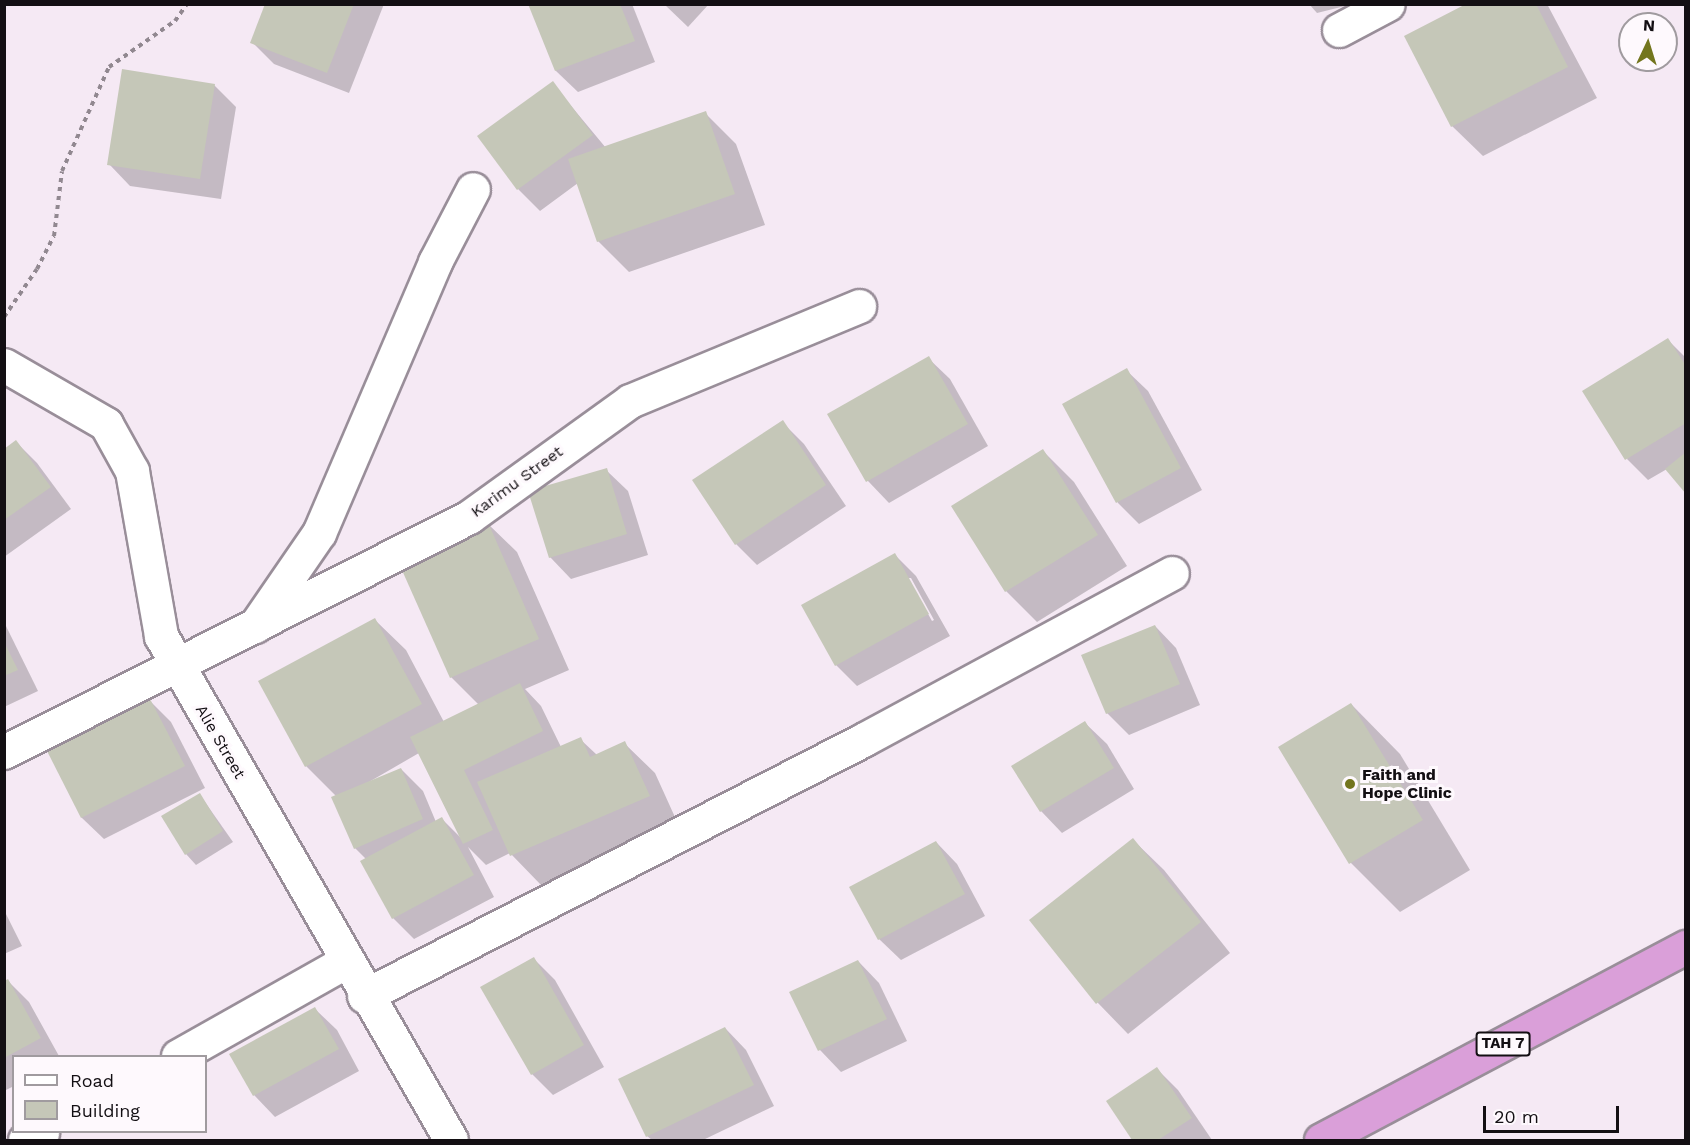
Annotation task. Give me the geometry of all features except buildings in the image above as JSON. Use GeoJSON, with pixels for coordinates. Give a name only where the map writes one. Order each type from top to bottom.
{"type":"FeatureCollection","features":[{"type":"Feature","properties":{"kind":"highway","name":"TAH 7"},"geometry":{"type":"LineString","coordinates":[[1321,1140],[1686,947]]}},
{"type":"Feature","properties":{"kind":"street"},"geometry":{"type":"LineString","coordinates":[[1339,30],[1388,4]]}},
{"type":"Feature","properties":{"kind":"street"},"geometry":{"type":"LineString","coordinates":[[253,629],[318,533],[435,262],[473,189]]}},
{"type":"Feature","properties":{"kind":"street","name":"Karimu Street"},"geometry":{"type":"LineString","coordinates":[[4,752],[253,629],[469,517],[630,401],[859,306]]}},
{"type":"Feature","properties":{"kind":"street","name":"Alie Street"},"geometry":{"type":"LineString","coordinates":[[4,365],[106,424],[132,471],[161,636],[364,996],[451,1140]]}},
{"type":"Feature","properties":{"kind":"street"},"geometry":{"type":"LineString","coordinates":[[364,996],[863,740],[1172,573]]}},
{"type":"Feature","properties":{"kind":"street"},"geometry":{"type":"LineString","coordinates":[[180,1055],[345,962]]}},
{"type":"Feature","properties":{"kind":"path"},"geometry":{"type":"LineString","coordinates":[[4,317],[37,269],[54,236],[62,171],[109,67],[175,21],[187,4]]}},
{"type":"Feature","properties":{"kind":"place","name":"Faith and Hope Clinic"},"geometry":{"type":"Point","coordinates":[1350,784]}}]}
